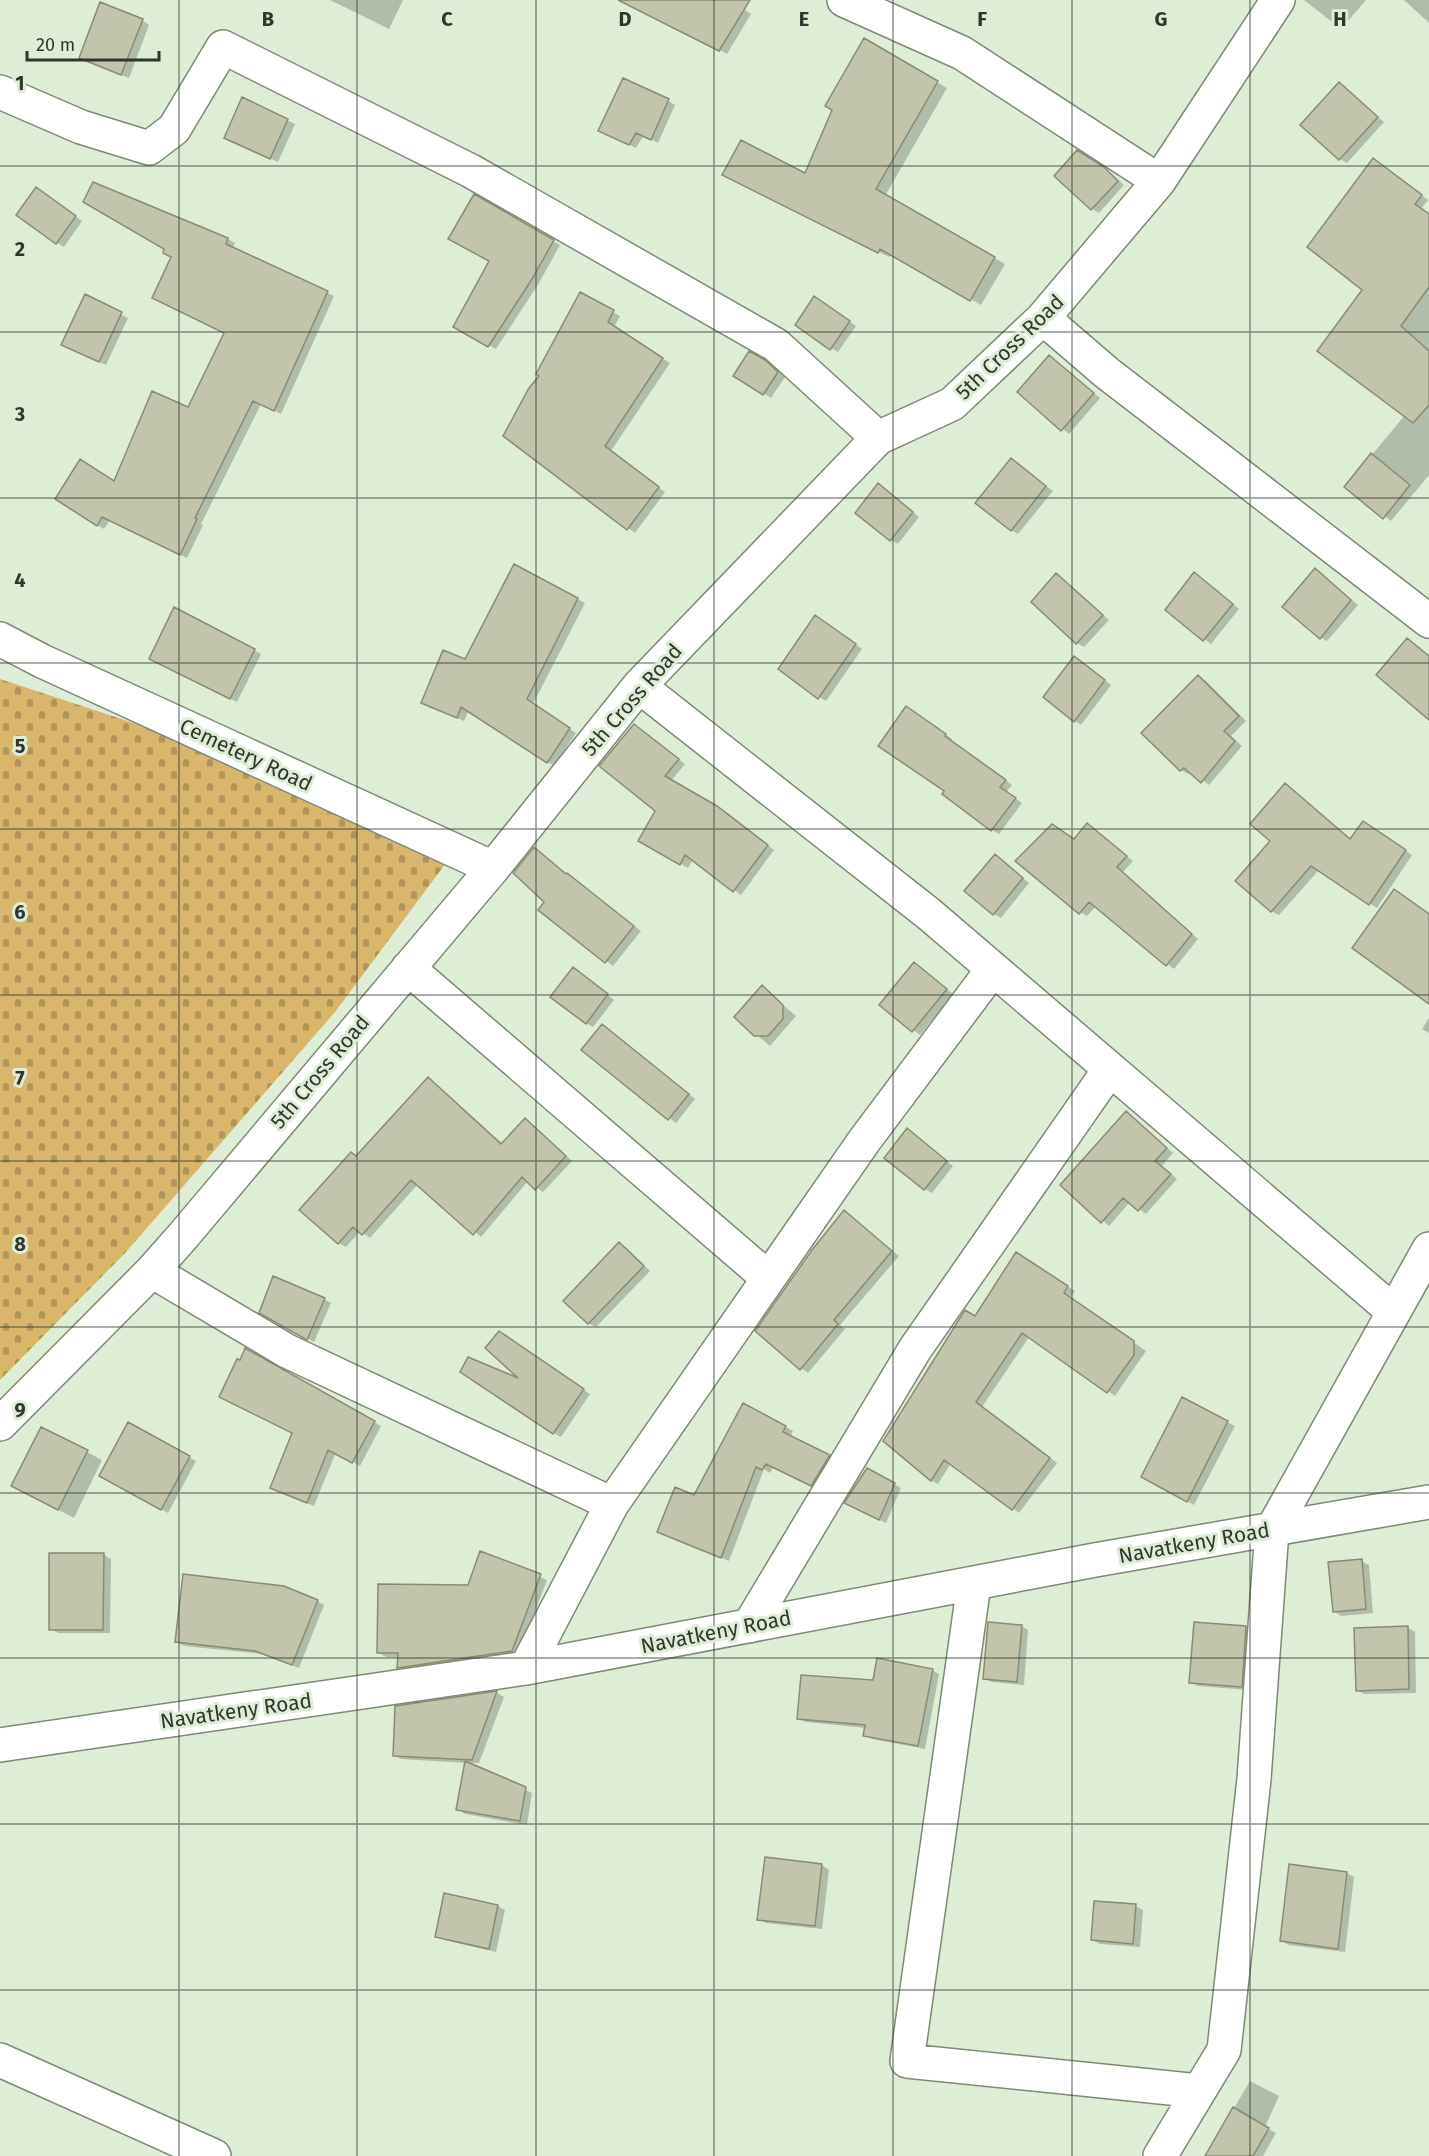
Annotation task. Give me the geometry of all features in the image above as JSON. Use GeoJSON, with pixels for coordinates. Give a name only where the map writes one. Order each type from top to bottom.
{"type":"FeatureCollection","features":[{"type":"Feature","properties":{"kind":"street"},"geometry":{"type":"LineString","coordinates":[[844,0],[962,53],[1159,181]]}},
{"type":"Feature","properties":{"kind":"street","name":"5th Cross Road"},"geometry":{"type":"LineString","coordinates":[[0,1424],[152,1271],[493,868],[639,686],[878,438],[952,404],[1043,318],[1159,181],[1278,0]]}},
{"type":"Feature","properties":{"kind":"street"},"geometry":{"type":"LineString","coordinates":[[0,92],[81,127],[149,148],[174,129],[223,47],[471,171],[776,345],[878,438]]}},
{"type":"Feature","properties":{"kind":"street"},"geometry":{"type":"LineString","coordinates":[[1043,318],[1107,373],[1429,621]]}},
{"type":"Feature","properties":{"kind":"street","name":"Cemetery Road"},"geometry":{"type":"LineString","coordinates":[[0,639],[42,662],[493,868]]}},
{"type":"Feature","properties":{"kind":"street"},"geometry":{"type":"LineString","coordinates":[[639,686],[928,914],[1394,1312]]}},
{"type":"Feature","properties":{"kind":"street"},"geometry":{"type":"LineString","coordinates":[[408,968],[768,1278]]}},
{"type":"Feature","properties":{"kind":"street"},"geometry":{"type":"LineString","coordinates":[[526,1668],[612,1504],[864,1141],[993,969]]}},
{"type":"Feature","properties":{"kind":"street"},"geometry":{"type":"LineString","coordinates":[[749,1626],[915,1349],[1110,1069]]}},
{"type":"Feature","properties":{"kind":"street"},"geometry":{"type":"LineString","coordinates":[[1160,2156],[1224,2050],[1254,1779],[1272,1530],[1429,1249]]}},
{"type":"Feature","properties":{"kind":"street"},"geometry":{"type":"LineString","coordinates":[[152,1271],[287,1351],[612,1504]]}},
{"type":"Feature","properties":{"kind":"street","name":"Navatkeny Road"},"geometry":{"type":"LineString","coordinates":[[0,1745],[526,1668],[1429,1502]]}},
{"type":"Feature","properties":{"kind":"street"},"geometry":{"type":"LineString","coordinates":[[974,1584],[907,2061],[1199,2091]]}},
{"type":"Feature","properties":{"kind":"street"},"geometry":{"type":"LineString","coordinates":[[0,2060],[214,2156]]}},
{"type":"Feature","properties":{"kind":"green space"},"geometry":{"type":"Polygon","coordinates":[[[0,679],[225,753],[446,863],[335,1012],[126,1252],[0,1380],[0,679]]]}},
{"type":"Feature","properties":{"kind":"building"},"geometry":{"type":"Polygon","coordinates":[[[618,0],[750,0],[719,51],[618,0]]]}},
{"type":"Feature","properties":{"kind":"building"},"geometry":{"type":"Polygon","coordinates":[[[100,2],[143,19],[121,75],[79,58],[100,2]]]}},
{"type":"Feature","properties":{"kind":"building"},"geometry":{"type":"Polygon","coordinates":[[[864,38],[938,81],[876,189],[995,257],[970,301],[880,249],[878,253],[722,175],[741,140],[805,173],[832,110],[825,106],[864,38]]]}},
{"type":"Feature","properties":{"kind":"building"},"geometry":{"type":"Polygon","coordinates":[[[623,78],[669,99],[651,140],[636,133],[629,145],[598,131],[623,78]]]}},
{"type":"Feature","properties":{"kind":"building"},"geometry":{"type":"Polygon","coordinates":[[[1339,82],[1378,117],[1339,160],[1300,125],[1339,82]]]}},
{"type":"Feature","properties":{"kind":"building"},"geometry":{"type":"Polygon","coordinates":[[[242,97],[288,119],[270,159],[224,138],[242,97]]]}},
{"type":"Feature","properties":{"kind":"building"},"geometry":{"type":"Polygon","coordinates":[[[1077,150],[1104,167],[1118,181],[1091,210],[1054,176],[1077,150]]]}},
{"type":"Feature","properties":{"kind":"building"},"geometry":{"type":"Polygon","coordinates":[[[1373,158],[1422,195],[1415,204],[1429,214],[1429,287],[1401,326],[1429,351],[1429,405],[1413,423],[1317,351],[1362,290],[1307,247],[1373,158]]]}},
{"type":"Feature","properties":{"kind":"building"},"geometry":{"type":"Polygon","coordinates":[[[93,182],[228,238],[226,244],[328,291],[274,411],[253,401],[195,518],[197,519],[180,555],[102,517],[97,526],[55,499],[80,459],[114,481],[152,391],[188,407],[224,333],[152,298],[171,257],[163,253],[164,249],[83,202],[93,182]]]}},
{"type":"Feature","properties":{"kind":"building"},"geometry":{"type":"Polygon","coordinates":[[[36,187],[76,216],[56,244],[16,215],[36,187]]]}},
{"type":"Feature","properties":{"kind":"building"},"geometry":{"type":"Polygon","coordinates":[[[474,194],[554,240],[488,347],[453,327],[489,261],[448,239],[474,194]]]}},
{"type":"Feature","properties":{"kind":"building"},"geometry":{"type":"Polygon","coordinates":[[[580,292],[614,310],[608,322],[663,358],[605,446],[659,487],[627,530],[503,436],[529,388],[539,376],[536,374],[580,292]]]}},
{"type":"Feature","properties":{"kind":"building"},"geometry":{"type":"Polygon","coordinates":[[[85,294],[122,312],[99,362],[61,345],[85,294]]]}},
{"type":"Feature","properties":{"kind":"building"},"geometry":{"type":"Polygon","coordinates":[[[814,296],[850,321],[830,350],[795,325],[814,296]]]}},
{"type":"Feature","properties":{"kind":"building"},"geometry":{"type":"Polygon","coordinates":[[[749,351],[765,360],[778,372],[763,395],[733,376],[749,351]]]}},
{"type":"Feature","properties":{"kind":"building"},"geometry":{"type":"Polygon","coordinates":[[[1049,355],[1094,393],[1061,431],[1017,392],[1049,355]]]}},
{"type":"Feature","properties":{"kind":"building"},"geometry":{"type":"Polygon","coordinates":[[[1371,453],[1410,485],[1383,519],[1344,487],[1371,453]]]}},
{"type":"Feature","properties":{"kind":"building"},"geometry":{"type":"Polygon","coordinates":[[[1011,458],[1046,486],[1011,531],[975,503],[1011,458]]]}},
{"type":"Feature","properties":{"kind":"building"},"geometry":{"type":"Polygon","coordinates":[[[878,483],[913,512],[890,541],[855,513],[878,483]]]}},
{"type":"Feature","properties":{"kind":"building"},"geometry":{"type":"Polygon","coordinates":[[[514,564],[578,598],[527,699],[570,728],[547,763],[461,707],[457,718],[421,703],[443,650],[465,659],[514,564]]]}},
{"type":"Feature","properties":{"kind":"building"},"geometry":{"type":"Polygon","coordinates":[[[1315,568],[1351,600],[1320,639],[1282,607],[1315,568]]]}},
{"type":"Feature","properties":{"kind":"building"},"geometry":{"type":"Polygon","coordinates":[[[1194,572],[1233,604],[1203,641],[1165,610],[1194,572]]]}},
{"type":"Feature","properties":{"kind":"building"},"geometry":{"type":"Polygon","coordinates":[[[1056,573],[1103,615],[1076,644],[1031,602],[1056,573]]]}},
{"type":"Feature","properties":{"kind":"building"},"geometry":{"type":"Polygon","coordinates":[[[174,607],[255,649],[230,699],[149,659],[174,607]]]}},
{"type":"Feature","properties":{"kind":"building"},"geometry":{"type":"Polygon","coordinates":[[[815,615],[856,644],[818,699],[778,669],[815,615]]]}},
{"type":"Feature","properties":{"kind":"building"},"geometry":{"type":"Polygon","coordinates":[[[1407,638],[1429,656],[1429,720],[1376,675],[1407,638]]]}},
{"type":"Feature","properties":{"kind":"building"},"geometry":{"type":"Polygon","coordinates":[[[1074,656],[1105,680],[1074,722],[1043,697],[1074,656]]]}},
{"type":"Feature","properties":{"kind":"building"},"geometry":{"type":"Polygon","coordinates":[[[1198,675],[1239,716],[1224,731],[1235,741],[1201,783],[1184,768],[1180,771],[1141,733],[1198,675]]]}},
{"type":"Feature","properties":{"kind":"building"},"geometry":{"type":"Polygon","coordinates":[[[906,706],[1006,780],[1000,787],[1016,798],[991,831],[942,794],[944,791],[878,746],[906,706]]]}},
{"type":"Feature","properties":{"kind":"building"},"geometry":{"type":"Polygon","coordinates":[[[634,724],[679,759],[665,776],[717,806],[768,845],[733,892],[685,855],[680,865],[638,841],[655,811],[599,766],[634,724]]]}},
{"type":"Feature","properties":{"kind":"building"},"geometry":{"type":"Polygon","coordinates":[[[1285,783],[1350,839],[1363,821],[1406,850],[1369,905],[1311,866],[1271,912],[1235,881],[1270,841],[1250,824],[1285,783]]]}},
{"type":"Feature","properties":{"kind":"building"},"geometry":{"type":"Polygon","coordinates":[[[1087,823],[1127,856],[1117,867],[1192,934],[1166,966],[1089,902],[1079,914],[1015,861],[1052,824],[1074,839],[1087,823]]]}},
{"type":"Feature","properties":{"kind":"building"},"geometry":{"type":"Polygon","coordinates":[[[534,847],[634,926],[605,963],[538,910],[544,902],[513,873],[534,847]]]}},
{"type":"Feature","properties":{"kind":"building"},"geometry":{"type":"Polygon","coordinates":[[[995,854],[1023,878],[993,915],[964,891],[995,854]]]}},
{"type":"Feature","properties":{"kind":"building"},"geometry":{"type":"Polygon","coordinates":[[[1394,889],[1429,914],[1429,1004],[1352,948],[1394,889]]]}},
{"type":"Feature","properties":{"kind":"building"},"geometry":{"type":"Polygon","coordinates":[[[914,962],[947,989],[912,1032],[879,1005],[914,962]]]}},
{"type":"Feature","properties":{"kind":"building"},"geometry":{"type":"Polygon","coordinates":[[[573,967],[608,994],[586,1024],[550,997],[573,967]]]}},
{"type":"Feature","properties":{"kind":"building"},"geometry":{"type":"Polygon","coordinates":[[[762,985],[783,1005],[783,1019],[768,1036],[754,1036],[734,1017],[762,985]]]}},
{"type":"Feature","properties":{"kind":"building"},"geometry":{"type":"Polygon","coordinates":[[[602,1024],[689,1094],[668,1120],[581,1050],[602,1024]]]}},
{"type":"Feature","properties":{"kind":"building"},"geometry":{"type":"Polygon","coordinates":[[[428,1077],[501,1144],[525,1118],[566,1156],[535,1190],[522,1177],[473,1235],[411,1180],[362,1235],[353,1227],[338,1244],[299,1210],[351,1152],[356,1156],[428,1077]]]}},
{"type":"Feature","properties":{"kind":"building"},"geometry":{"type":"Polygon","coordinates":[[[1126,1111],[1167,1148],[1155,1161],[1171,1174],[1138,1211],[1123,1198],[1101,1223],[1060,1185],[1126,1111]]]}},
{"type":"Feature","properties":{"kind":"building"},"geometry":{"type":"Polygon","coordinates":[[[907,1128],[947,1161],[924,1190],[884,1158],[907,1128]]]}},
{"type":"Feature","properties":{"kind":"building"},"geometry":{"type":"Polygon","coordinates":[[[844,1210],[892,1251],[834,1320],[838,1324],[800,1370],[755,1331],[812,1250],[844,1210]]]}},
{"type":"Feature","properties":{"kind":"building"},"geometry":{"type":"Polygon","coordinates":[[[619,1242],[644,1266],[588,1324],[563,1301],[619,1242]]]}},
{"type":"Feature","properties":{"kind":"building"},"geometry":{"type":"Polygon","coordinates":[[[1016,1252],[1068,1286],[1064,1293],[1134,1341],[1134,1355],[1107,1393],[1022,1333],[976,1402],[1050,1458],[1012,1510],[944,1460],[931,1481],[883,1441],[965,1310],[975,1316],[1016,1252]]]}},
{"type":"Feature","properties":{"kind":"building"},"geometry":{"type":"Polygon","coordinates":[[[273,1276],[325,1298],[307,1340],[259,1313],[273,1276]]]}},
{"type":"Feature","properties":{"kind":"building"},"geometry":{"type":"Polygon","coordinates":[[[499,1331],[584,1389],[553,1434],[460,1372],[468,1357],[518,1378],[485,1348],[499,1331]]]}},
{"type":"Feature","properties":{"kind":"building"},"geometry":{"type":"Polygon","coordinates":[[[245,1348],[375,1421],[352,1463],[328,1450],[307,1503],[270,1488],[292,1433],[219,1397],[237,1359],[240,1360],[245,1348]]]}},
{"type":"Feature","properties":{"kind":"building"},"geometry":{"type":"Polygon","coordinates":[[[1182,1397],[1228,1421],[1187,1502],[1141,1477],[1182,1397]]]}},
{"type":"Feature","properties":{"kind":"building"},"geometry":{"type":"Polygon","coordinates":[[[743,1403],[786,1426],[783,1432],[830,1455],[811,1486],[766,1464],[762,1470],[756,1467],[721,1558],[657,1532],[675,1487],[694,1495],[743,1403]]]}},
{"type":"Feature","properties":{"kind":"building"},"geometry":{"type":"Polygon","coordinates":[[[128,1422],[190,1456],[161,1510],[99,1476],[128,1422]]]}},
{"type":"Feature","properties":{"kind":"building"},"geometry":{"type":"Polygon","coordinates":[[[41,1427],[88,1450],[58,1510],[11,1486],[41,1427]]]}},
{"type":"Feature","properties":{"kind":"building"},"geometry":{"type":"Polygon","coordinates":[[[867,1468],[895,1483],[879,1520],[844,1503],[867,1468]]]}},
{"type":"Feature","properties":{"kind":"building"},"geometry":{"type":"Polygon","coordinates":[[[480,1551],[541,1574],[512,1651],[397,1668],[398,1653],[377,1653],[378,1584],[468,1585],[480,1551]]]}},
{"type":"Feature","properties":{"kind":"building"},"geometry":{"type":"Polygon","coordinates":[[[49,1553],[104,1553],[103,1630],[49,1630],[49,1553]]]}},
{"type":"Feature","properties":{"kind":"building"},"geometry":{"type":"Polygon","coordinates":[[[1362,1559],[1366,1609],[1333,1612],[1328,1562],[1362,1559]]]}},
{"type":"Feature","properties":{"kind":"building"},"geometry":{"type":"Polygon","coordinates":[[[183,1574],[284,1586],[318,1600],[292,1665],[255,1651],[175,1642],[183,1574]]]}},
{"type":"Feature","properties":{"kind":"building"},"geometry":{"type":"Polygon","coordinates":[[[988,1622],[1022,1625],[1017,1682],[983,1679],[988,1622]]]}},
{"type":"Feature","properties":{"kind":"building"},"geometry":{"type":"Polygon","coordinates":[[[1194,1622],[1246,1626],[1242,1687],[1189,1683],[1194,1622]]]}},
{"type":"Feature","properties":{"kind":"building"},"geometry":{"type":"Polygon","coordinates":[[[1408,1626],[1409,1689],[1356,1691],[1354,1628],[1408,1626]]]}},
{"type":"Feature","properties":{"kind":"building"},"geometry":{"type":"Polygon","coordinates":[[[877,1658],[933,1669],[918,1746],[863,1736],[865,1725],[797,1719],[801,1675],[873,1680],[877,1658]]]}},
{"type":"Feature","properties":{"kind":"building"},"geometry":{"type":"Polygon","coordinates":[[[497,1691],[472,1760],[393,1756],[395,1706],[497,1691]]]}},
{"type":"Feature","properties":{"kind":"building"},"geometry":{"type":"Polygon","coordinates":[[[465,1761],[526,1787],[520,1821],[456,1810],[465,1761]]]}},
{"type":"Feature","properties":{"kind":"building"},"geometry":{"type":"Polygon","coordinates":[[[765,1857],[822,1864],[815,1926],[757,1920],[765,1857]]]}},
{"type":"Feature","properties":{"kind":"building"},"geometry":{"type":"Polygon","coordinates":[[[1289,1864],[1347,1872],[1338,1949],[1280,1941],[1289,1864]]]}},
{"type":"Feature","properties":{"kind":"building"},"geometry":{"type":"Polygon","coordinates":[[[444,1893],[498,1905],[489,1949],[435,1937],[444,1893]]]}},
{"type":"Feature","properties":{"kind":"building"},"geometry":{"type":"Polygon","coordinates":[[[1094,1901],[1136,1904],[1133,1944],[1091,1940],[1094,1901]]]}},
{"type":"Feature","properties":{"kind":"building"},"geometry":{"type":"Polygon","coordinates":[[[1233,2107],[1269,2128],[1253,2156],[1205,2156],[1233,2107]]]}}]}
